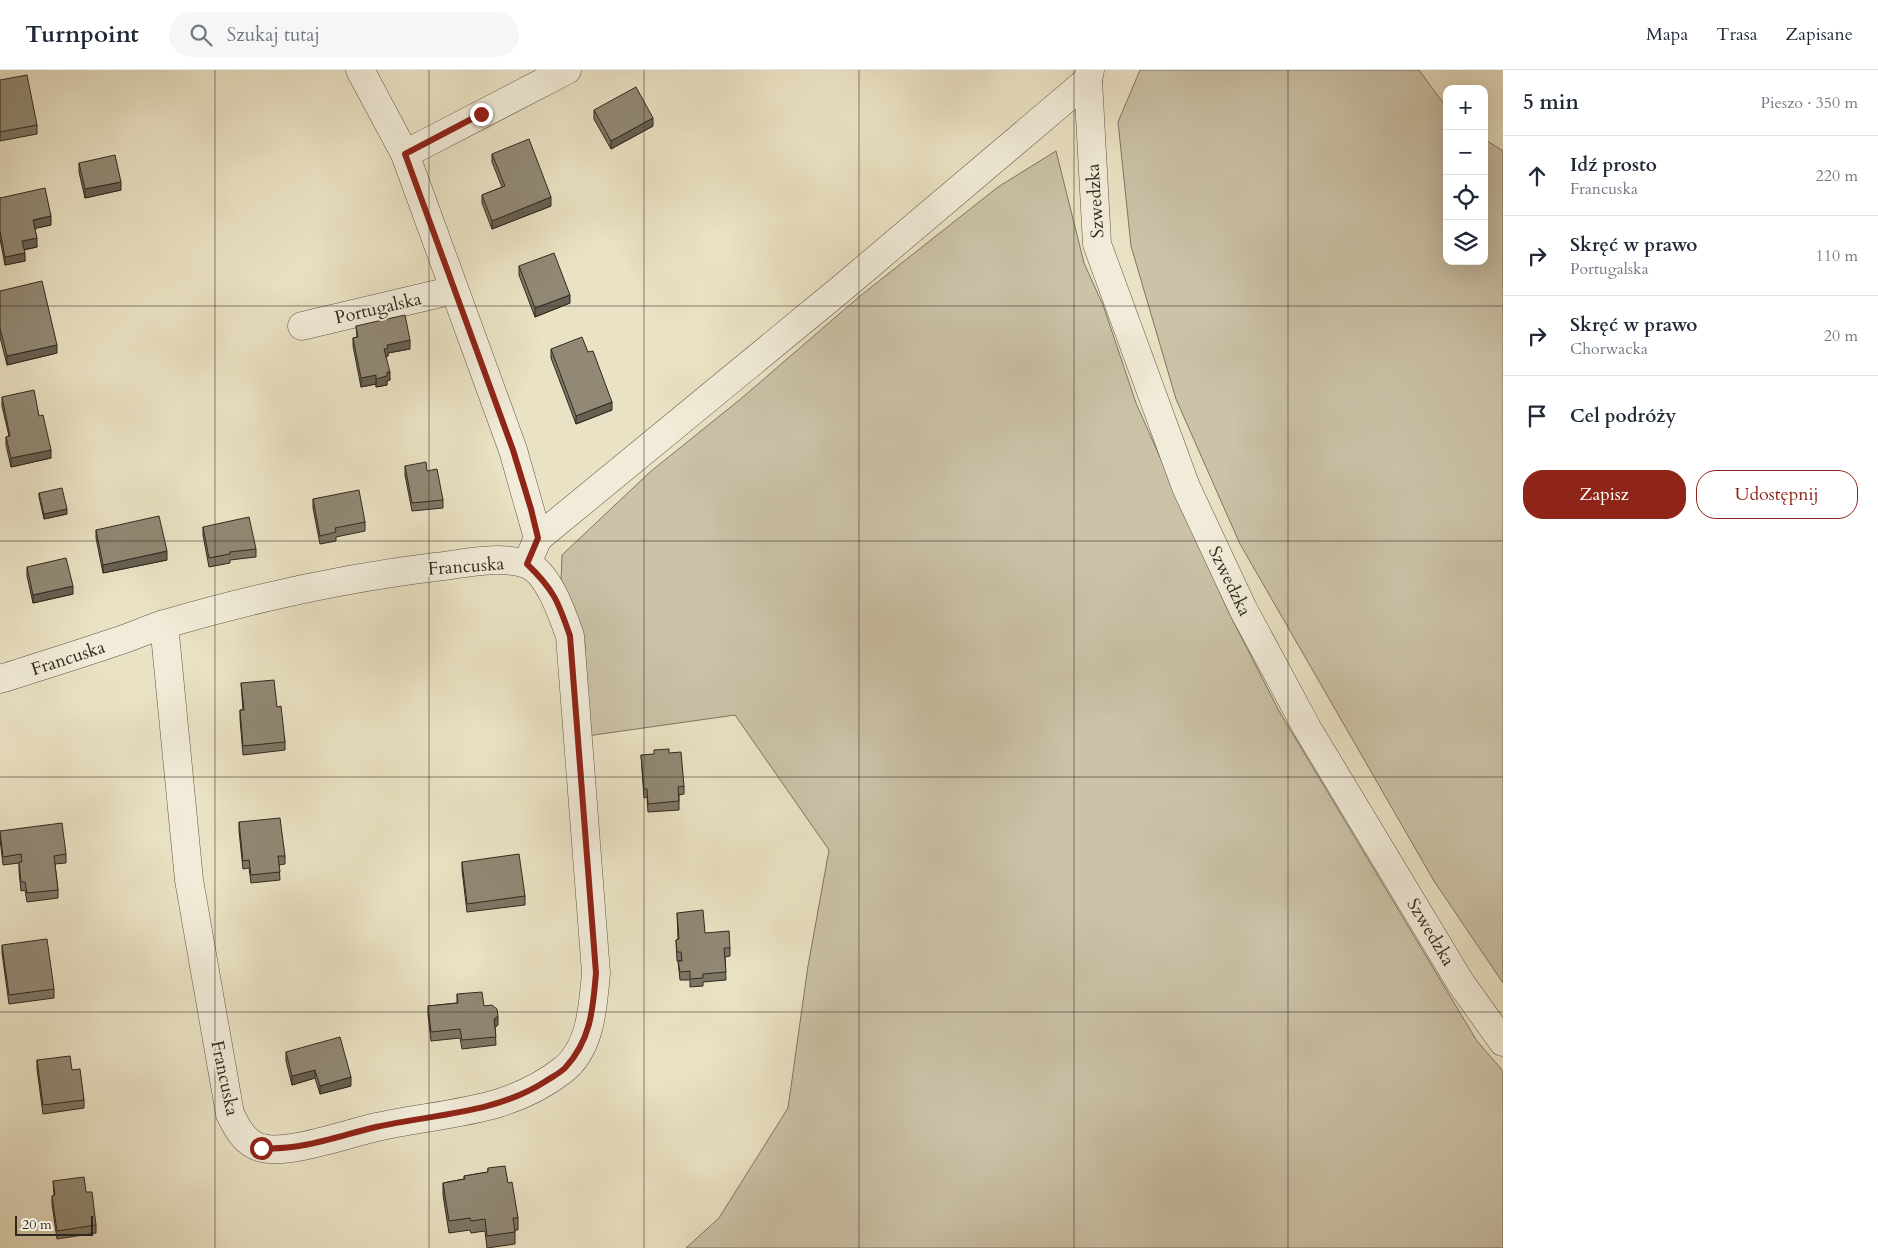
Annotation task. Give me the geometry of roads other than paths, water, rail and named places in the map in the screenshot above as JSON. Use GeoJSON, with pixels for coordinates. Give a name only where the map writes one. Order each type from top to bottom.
{"type":"FeatureCollection","features":[{"type":"Feature","properties":{"kind":"street"},"geometry":{"type":"LineString","coordinates":[[360,70],[405,154],[513,450],[538,538]]}},
{"type":"Feature","properties":{"kind":"street"},"geometry":{"type":"LineString","coordinates":[[405,154],[567,70]]}},
{"type":"Feature","properties":{"kind":"street"},"geometry":{"type":"LineString","coordinates":[[527,564],[538,538],[826,302],[1089,75]]}},
{"type":"Feature","properties":{"kind":"street","name":"Szwedzka"},"geometry":{"type":"LineString","coordinates":[[1089,75],[1096,244],[1186,487],[1243,609],[1307,728],[1460,982],[1503,1042]]}},
{"type":"Feature","properties":{"kind":"street","name":"Portugalska"},"geometry":{"type":"LineString","coordinates":[[302,326],[454,290]]}},
{"type":"Feature","properties":{"kind":"street","name":"Francuska"},"geometry":{"type":"LineString","coordinates":[[0,679],[118,642],[164,624],[289,591],[379,574],[498,561],[527,564],[544,580],[558,601],[570,636],[596,973],[594,1005],[586,1037],[564,1070],[530,1091],[470,1111],[378,1127],[280,1150],[261,1148],[241,1135],[230,1114],[189,880],[164,624]]}}]}
